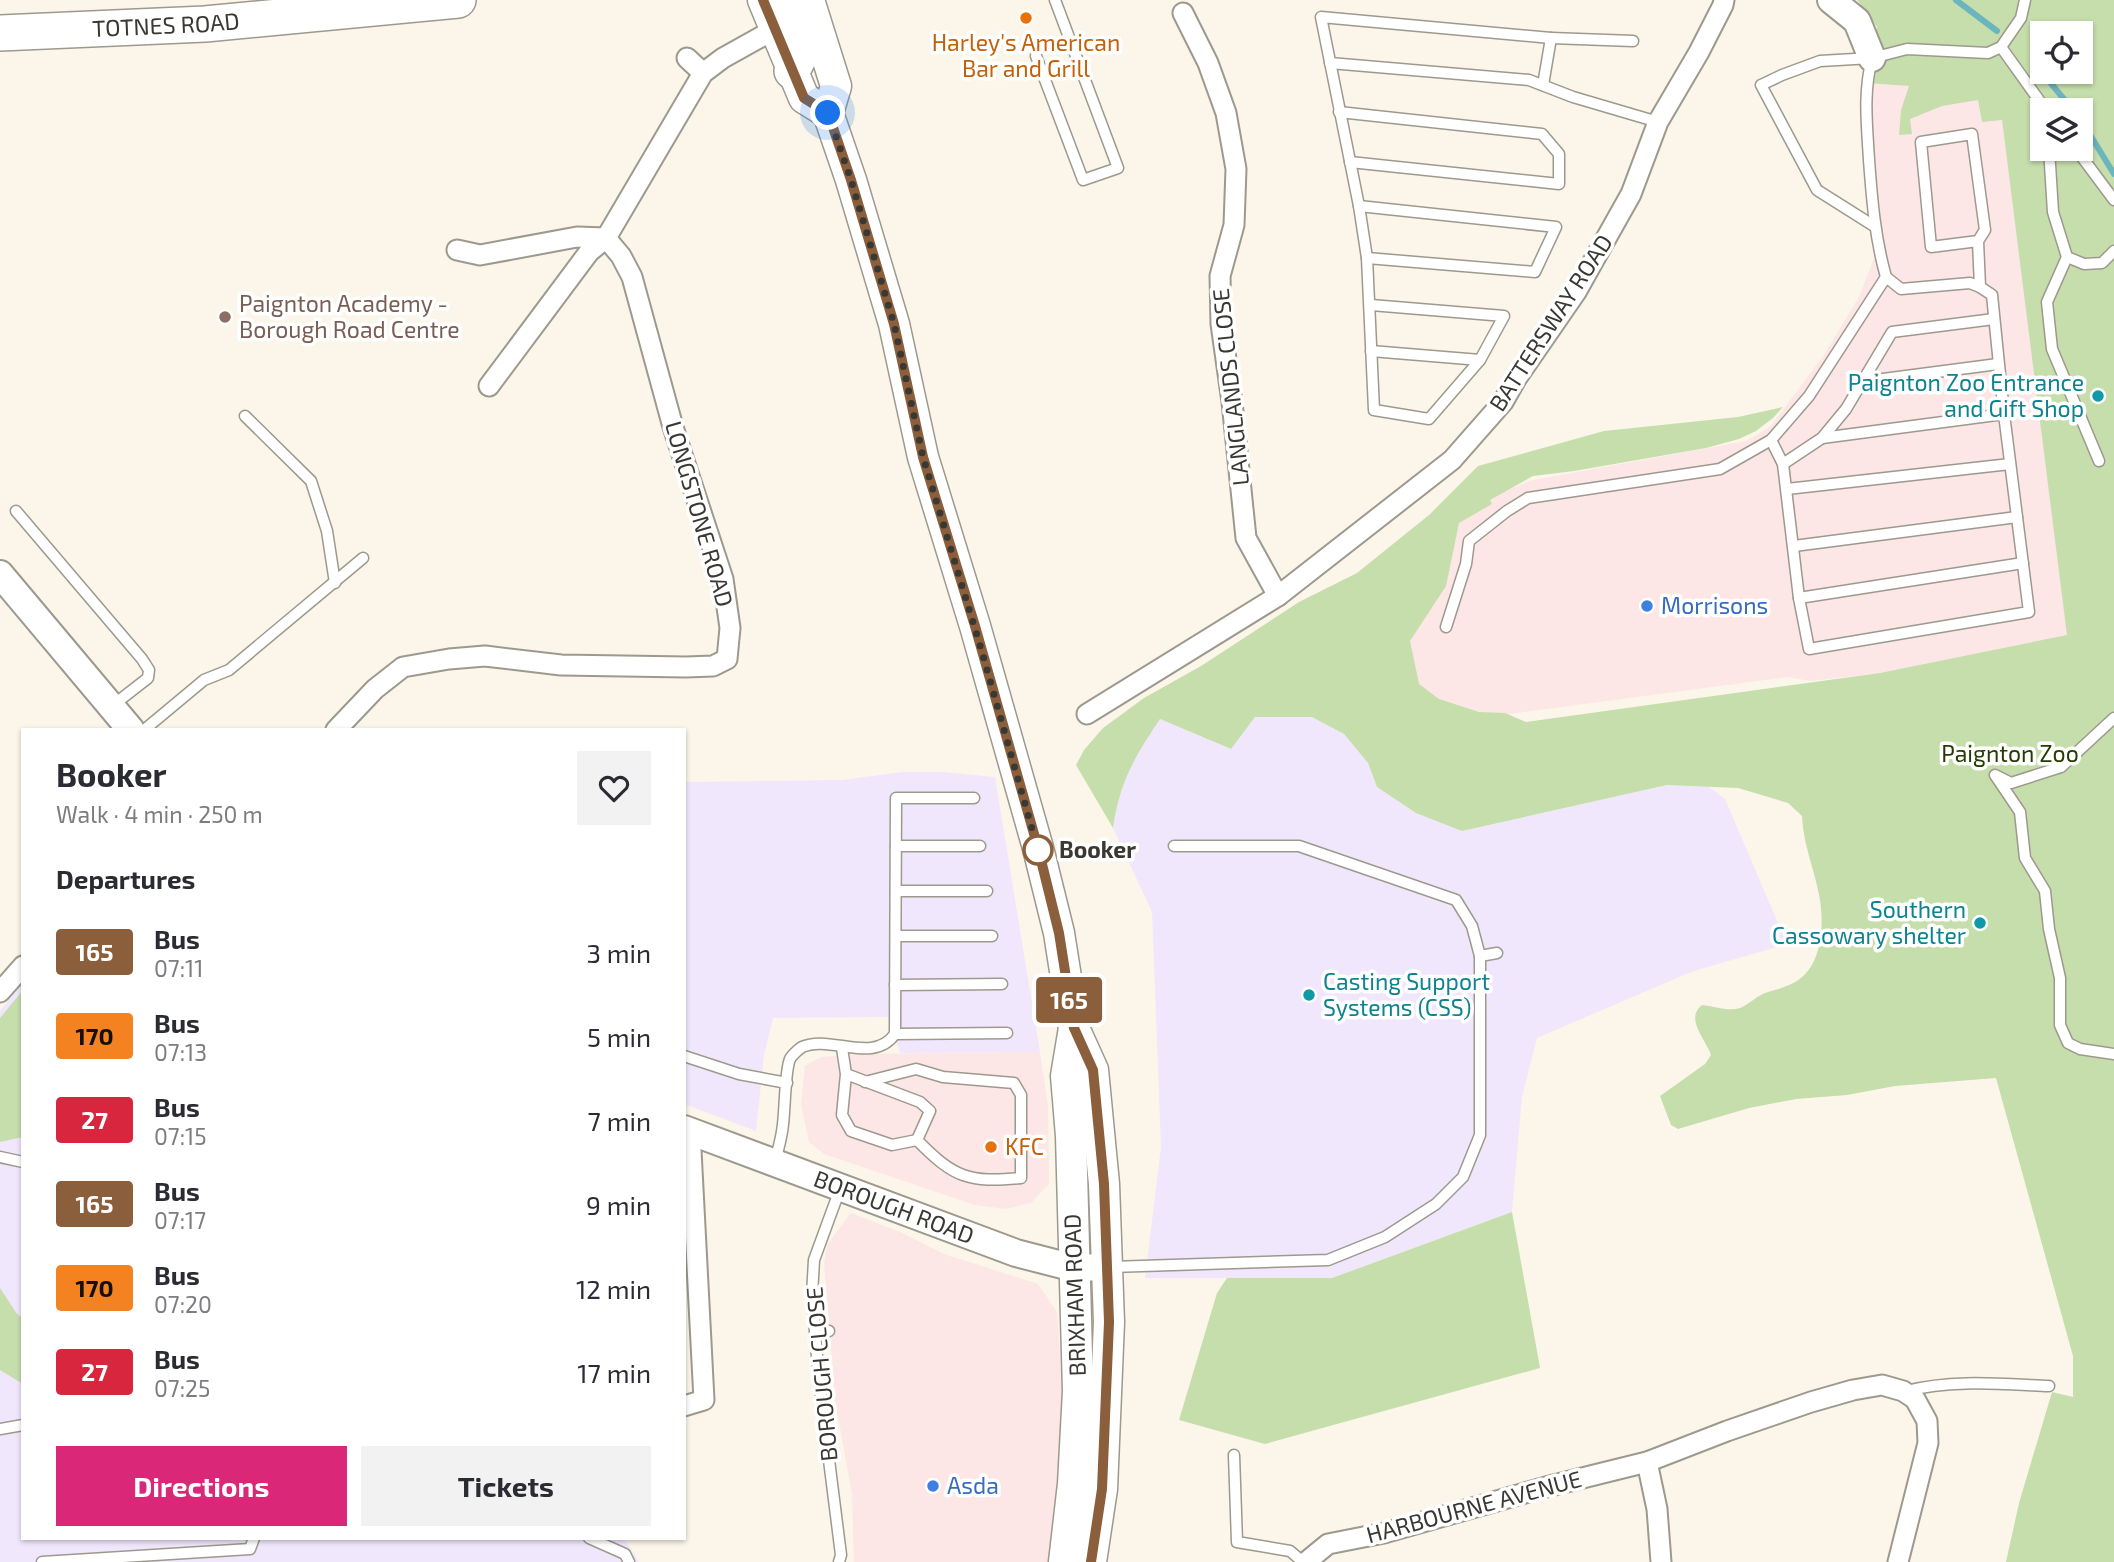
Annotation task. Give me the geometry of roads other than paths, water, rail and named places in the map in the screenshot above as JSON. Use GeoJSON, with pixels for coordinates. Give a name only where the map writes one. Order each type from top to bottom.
{"type":"FeatureCollection","features":[{"type":"Feature","properties":{"kind":"highway","name":"TOTNES ROAD"},"geometry":{"type":"LineString","coordinates":[[0,33],[205,24],[458,0]]}},
{"type":"Feature","properties":{"kind":"highway"},"geometry":{"type":"LineString","coordinates":[[780,15],[803,49],[792,71]]}},
{"type":"Feature","properties":{"kind":"main road"},"geometry":{"type":"LineString","coordinates":[[763,0],[780,15]]}},
{"type":"Feature","properties":{"kind":"main road","name":"BRIXHAM ROAD"},"geometry":{"type":"LineString","coordinates":[[809,0],[836,86],[828,113],[894,324],[923,457],[1038,848],[1059,933],[1074,1028],[1093,1070],[1104,1184],[1109,1322],[1102,1489],[1091,1562]]}},
{"type":"Feature","properties":{"kind":"main road"},"geometry":{"type":"LineString","coordinates":[[1831,0],[1857,21],[1872,58]]}},
{"type":"Feature","properties":{"kind":"main road"},"geometry":{"type":"LineString","coordinates":[[792,71],[804,98],[828,113]]}},
{"type":"Feature","properties":{"kind":"main road"},"geometry":{"type":"LineString","coordinates":[[0,573],[129,728]]}},
{"type":"Feature","properties":{"kind":"main road","name":"BRIXHAM ROAD"},"geometry":{"type":"LineString","coordinates":[[1064,1562],[1073,1484],[1078,1391],[1071,1136],[1066,1076],[1074,1028]]}},
{"type":"Feature","properties":{"kind":"main road","name":"BOROUGH ROAD"},"geometry":{"type":"LineString","coordinates":[[687,1130],[1016,1253],[1074,1268],[1107,1267]]}},
{"type":"Feature","properties":{"kind":"street","name":"BATTERSWAY ROAD"},"geometry":{"type":"LineString","coordinates":[[1087,714],[1278,596],[1452,460],[1503,402],[1576,292],[1631,194],[1658,122],[1728,2]]}},
{"type":"Feature","properties":{"kind":"street","name":"LANGLANDS CLOSE"},"geometry":{"type":"LineString","coordinates":[[1183,13],[1208,63],[1226,113],[1236,169],[1234,225],[1220,276],[1221,324],[1234,415],[1246,538],[1278,596]]}},
{"type":"Feature","properties":{"kind":"street"},"geometry":{"type":"LineString","coordinates":[[489,386],[589,252],[606,238],[703,73],[780,15]]}},
{"type":"Feature","properties":{"kind":"street"},"geometry":{"type":"LineString","coordinates":[[687,58],[703,73]]}},
{"type":"Feature","properties":{"kind":"street"},"geometry":{"type":"LineString","coordinates":[[457,250],[480,255],[577,237],[606,238]]}},
{"type":"Feature","properties":{"kind":"street","name":"LONGSTONE ROAD"},"geometry":{"type":"LineString","coordinates":[[338,728],[375,689],[403,667],[485,656],[561,665],[686,667],[713,666],[727,659],[730,628],[723,579],[673,427],[632,277],[621,256],[606,238]]}},
{"type":"Feature","properties":{"kind":"street"},"geometry":{"type":"LineString","coordinates":[[0,992],[21,967]]}},
{"type":"Feature","properties":{"kind":"street"},"geometry":{"type":"LineString","coordinates":[[686,1406],[704,1401],[687,1130]]}},
{"type":"Feature","properties":{"kind":"street","name":"HARBOURNE AVENUE"},"geometry":{"type":"LineString","coordinates":[[1304,1562],[1328,1544],[1384,1533],[1546,1487],[1647,1462],[1727,1431],[1853,1390],[1882,1385],[1903,1391]]}},
{"type":"Feature","properties":{"kind":"street"},"geometry":{"type":"LineString","coordinates":[[1898,1562],[1928,1443],[1927,1421],[1915,1399],[1903,1391]]}},
{"type":"Feature","properties":{"kind":"street"},"geometry":{"type":"LineString","coordinates":[[1647,1462],[1657,1509],[1661,1562]]}},
{"type":"Feature","properties":{"kind":"lane"},"geometry":{"type":"LineString","coordinates":[[1036,56],[1083,180],[1118,167],[1055,0]]}},
{"type":"Feature","properties":{"kind":"lane"},"geometry":{"type":"LineString","coordinates":[[1874,226],[1817,190],[1761,85],[1820,61],[1872,58],[1908,49],[1988,52],[2001,47],[2021,18],[2025,0]]}},
{"type":"Feature","properties":{"kind":"lane"},"geometry":{"type":"LineString","coordinates":[[1371,305],[1504,316],[1480,360],[1429,419],[1374,410],[1367,258],[1321,17],[1551,38],[1633,41]]}},
{"type":"Feature","properties":{"kind":"lane"},"geometry":{"type":"LineString","coordinates":[[1543,85],[1551,38]]}},
{"type":"Feature","properties":{"kind":"lane"},"geometry":{"type":"LineString","coordinates":[[2001,47],[2037,98]]}},
{"type":"Feature","properties":{"kind":"lane"},"geometry":{"type":"LineString","coordinates":[[1771,440],[1783,464],[1799,598],[1809,649],[2029,611],[1992,295],[1970,283],[1901,289],[1886,277],[1874,226],[1865,108],[1866,83],[1872,58]]}},
{"type":"Feature","properties":{"kind":"lane"},"geometry":{"type":"LineString","coordinates":[[1330,63],[1529,80],[1573,97],[1658,122]]}},
{"type":"Feature","properties":{"kind":"lane"},"geometry":{"type":"LineString","coordinates":[[1339,112],[1542,134],[1559,154],[1559,184],[1350,162]]}},
{"type":"Feature","properties":{"kind":"lane"},"geometry":{"type":"LineString","coordinates":[[1978,242],[1931,247],[1921,142],[1972,134],[1984,230],[1978,242],[1980,287]]}},
{"type":"Feature","properties":{"kind":"lane"},"geometry":{"type":"LineString","coordinates":[[2050,161],[2053,212],[2067,257],[2047,302],[2052,349],[2099,461]]}},
{"type":"Feature","properties":{"kind":"lane"},"geometry":{"type":"LineString","coordinates":[[2085,161],[2114,200]]}},
{"type":"Feature","properties":{"kind":"lane"},"geometry":{"type":"LineString","coordinates":[[1359,206],[1556,227],[1535,272],[1367,258]]}},
{"type":"Feature","properties":{"kind":"lane"},"geometry":{"type":"LineString","coordinates":[[2067,257],[2084,264],[2102,263],[2114,251]]}},
{"type":"Feature","properties":{"kind":"lane"},"geometry":{"type":"LineString","coordinates":[[1446,628],[1466,564],[1469,541],[1528,498],[1720,469],[1771,440],[1809,396],[1886,277]]}},
{"type":"Feature","properties":{"kind":"lane"},"geometry":{"type":"LineString","coordinates":[[1783,464],[1822,438],[1846,409],[1892,332],[1994,319]]}},
{"type":"Feature","properties":{"kind":"lane"},"geometry":{"type":"LineString","coordinates":[[1371,351],[1480,360]]}},
{"type":"Feature","properties":{"kind":"lane"},"geometry":{"type":"LineString","coordinates":[[1860,382],[1998,364]]}},
{"type":"Feature","properties":{"kind":"lane"},"geometry":{"type":"LineString","coordinates":[[1822,438],[2004,414]]}},
{"type":"Feature","properties":{"kind":"lane"},"geometry":{"type":"LineString","coordinates":[[245,416],[311,481],[327,531],[335,583]]}},
{"type":"Feature","properties":{"kind":"lane"},"geometry":{"type":"LineString","coordinates":[[1787,489],[2010,464]]}},
{"type":"Feature","properties":{"kind":"lane"},"geometry":{"type":"LineString","coordinates":[[16,511],[149,670],[148,678],[111,706]]}},
{"type":"Feature","properties":{"kind":"lane"},"geometry":{"type":"LineString","coordinates":[[1794,546],[2017,517]]}},
{"type":"Feature","properties":{"kind":"lane"},"geometry":{"type":"LineString","coordinates":[[146,728],[204,680],[229,670],[363,558]]}},
{"type":"Feature","properties":{"kind":"lane"},"geometry":{"type":"LineString","coordinates":[[1799,598],[2023,563]]}},
{"type":"Feature","properties":{"kind":"lane"},"geometry":{"type":"LineString","coordinates":[[2114,718],[2061,767],[2011,783],[1995,775],[2020,812],[2025,858],[2045,891],[2049,929],[2060,978],[2060,1025],[2068,1043],[2080,1049],[2114,1054]]}},
{"type":"Feature","properties":{"kind":"lane"},"geometry":{"type":"LineString","coordinates":[[895,1034],[896,798],[974,798]]}},
{"type":"Feature","properties":{"kind":"lane"},"geometry":{"type":"LineString","coordinates":[[896,846],[980,846]]}},
{"type":"Feature","properties":{"kind":"lane"},"geometry":{"type":"LineString","coordinates":[[1107,1267],[1328,1260],[1385,1237],[1436,1204],[1463,1177],[1480,1135],[1479,957],[1472,926],[1456,900],[1298,846],[1174,846]]}},
{"type":"Feature","properties":{"kind":"lane"},"geometry":{"type":"LineString","coordinates":[[896,891],[987,891]]}},
{"type":"Feature","properties":{"kind":"lane"},"geometry":{"type":"LineString","coordinates":[[895,936],[992,936]]}},
{"type":"Feature","properties":{"kind":"lane"},"geometry":{"type":"LineString","coordinates":[[1479,957],[1497,953]]}},
{"type":"Feature","properties":{"kind":"lane"},"geometry":{"type":"LineString","coordinates":[[895,985],[1002,984]]}},
{"type":"Feature","properties":{"kind":"lane"},"geometry":{"type":"LineString","coordinates":[[775,1162],[783,1127],[790,1059],[800,1048],[820,1042],[842,1048],[865,1048],[881,1045],[895,1034],[1007,1034]]}},
{"type":"Feature","properties":{"kind":"lane"},"geometry":{"type":"LineString","coordinates":[[842,1048],[845,1073],[842,1115],[851,1131],[892,1145],[918,1140]]}},
{"type":"Feature","properties":{"kind":"lane"},"geometry":{"type":"LineString","coordinates":[[686,1057],[739,1073],[787,1083]]}},
{"type":"Feature","properties":{"kind":"lane"},"geometry":{"type":"LineString","coordinates":[[865,1082],[916,1069],[943,1077],[1014,1083],[1021,1094],[1021,1178],[986,1181],[953,1173],[918,1140]]}},
{"type":"Feature","properties":{"kind":"lane"},"geometry":{"type":"LineString","coordinates":[[845,1073],[920,1102],[930,1111],[918,1140]]}},
{"type":"Feature","properties":{"kind":"lane"},"geometry":{"type":"LineString","coordinates":[[0,1157],[21,1162]]}},
{"type":"Feature","properties":{"kind":"lane","name":"BOROUGH CLOSE"},"geometry":{"type":"LineString","coordinates":[[839,1562],[841,1555],[819,1381],[812,1295],[814,1260],[841,1189]]}},
{"type":"Feature","properties":{"kind":"lane"},"geometry":{"type":"LineString","coordinates":[[816,1333],[830,1331]]}},
{"type":"Feature","properties":{"kind":"lane"},"geometry":{"type":"LineString","coordinates":[[1903,1391],[1928,1385],[1959,1383],[2049,1385]]}},
{"type":"Feature","properties":{"kind":"lane"},"geometry":{"type":"LineString","coordinates":[[0,1429],[21,1424]]}},
{"type":"Feature","properties":{"kind":"lane"},"geometry":{"type":"LineString","coordinates":[[1234,1455],[1237,1542],[1290,1551],[1304,1562]]}},
{"type":"Feature","properties":{"kind":"lane"},"geometry":{"type":"LineString","coordinates":[[251,1562],[250,1549],[253,1540]]}},
{"type":"Feature","properties":{"kind":"lane"},"geometry":{"type":"LineString","coordinates":[[594,1540],[625,1554],[629,1562]]}},
{"type":"Feature","properties":{"kind":"lane"},"geometry":{"type":"LineString","coordinates":[[42,1562],[250,1549]]}},
{"type":"Feature","properties":{"kind":"waterway"},"geometry":{"type":"LineString","coordinates":[[1956,0],[1997,31]]}},
{"type":"Feature","properties":{"kind":"waterway"},"geometry":{"type":"LineString","coordinates":[[2051,84],[2063,98]]}},
{"type":"Feature","properties":{"kind":"waterway"},"geometry":{"type":"LineString","coordinates":[[2093,140],[2114,174]]}},
{"type":"Feature","properties":{"kind":"place","name":"Harley's American Bar and Grill"},"geometry":{"type":"Point","coordinates":[1026,18]}},
{"type":"Feature","properties":{"kind":"place","name":"Paignton Academy - Borough Road Centre"},"geometry":{"type":"Point","coordinates":[225,317]}},
{"type":"Feature","properties":{"kind":"place","name":"Paignton Zoo Entrance and Gift Shop"},"geometry":{"type":"Point","coordinates":[2098,396]}},
{"type":"Feature","properties":{"kind":"place","name":"Morrisons"},"geometry":{"type":"Point","coordinates":[1647,606]}},
{"type":"Feature","properties":{"kind":"place","name":"Booker"},"geometry":{"type":"Point","coordinates":[1038,850]}},
{"type":"Feature","properties":{"kind":"place","name":"Southern Cassowary shelter"},"geometry":{"type":"Point","coordinates":[1980,923]}},
{"type":"Feature","properties":{"kind":"place","name":"Casting Support Systems (CSS)"},"geometry":{"type":"Point","coordinates":[1309,995]}},
{"type":"Feature","properties":{"kind":"place","name":"KFC"},"geometry":{"type":"Point","coordinates":[991,1147]}},
{"type":"Feature","properties":{"kind":"place","name":"Asda"},"geometry":{"type":"Point","coordinates":[933,1486]}},
{"type":"Feature","properties":{"kind":"park label","name":"Paignton Zoo"},"geometry":{"type":"Point","coordinates":[2010,754]}}]}
